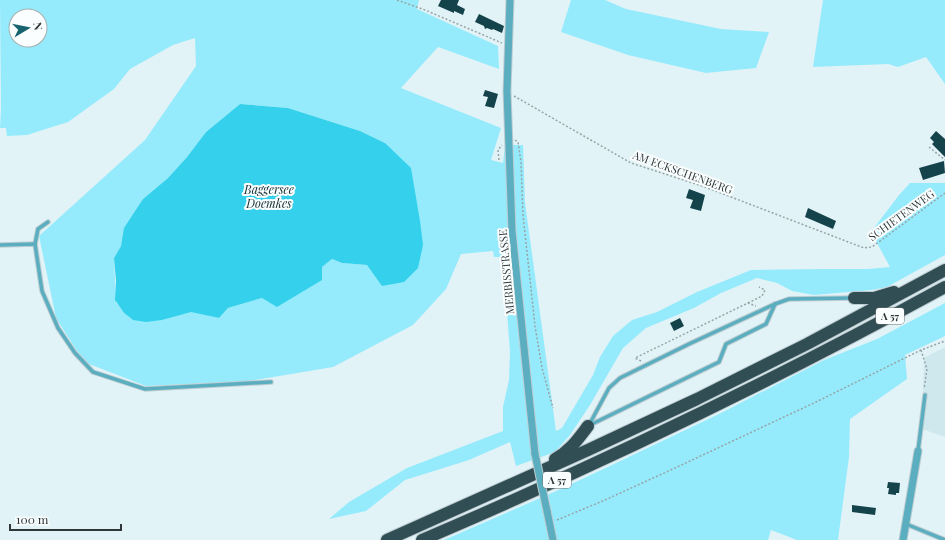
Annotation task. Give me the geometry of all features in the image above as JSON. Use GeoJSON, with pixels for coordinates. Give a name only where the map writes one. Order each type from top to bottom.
{"type":"FeatureCollection","features":[{"type":"Feature","properties":{"kind":"highway","name":"A 57"},"geometry":{"type":"LineString","coordinates":[[387,540],[588,450],[697,399],[807,344],[945,270]]}},
{"type":"Feature","properties":{"kind":"highway"},"geometry":{"type":"LineString","coordinates":[[854,298],[874,298],[925,281]]}},
{"type":"Feature","properties":{"kind":"highway","name":"A 57"},"geometry":{"type":"LineString","coordinates":[[422,540],[583,468],[690,417],[835,345],[945,287]]}},
{"type":"Feature","properties":{"kind":"highway"},"geometry":{"type":"LineString","coordinates":[[498,490],[564,454],[588,426]]}},
{"type":"Feature","properties":{"kind":"street","name":"MERBISSTRASSE"},"geometry":{"type":"LineString","coordinates":[[510,0],[506,92],[512,231],[535,454],[553,540]]}},
{"type":"Feature","properties":{"kind":"street"},"geometry":{"type":"LineString","coordinates":[[903,540],[918,451]]}},
{"type":"Feature","properties":{"kind":"lane"},"geometry":{"type":"LineString","coordinates":[[48,222],[38,229],[35,244],[42,291],[58,328],[75,352],[93,372],[145,389],[271,382]]}},
{"type":"Feature","properties":{"kind":"lane"},"geometry":{"type":"LineString","coordinates":[[0,245],[35,244]]}},
{"type":"Feature","properties":{"kind":"lane"},"geometry":{"type":"LineString","coordinates":[[588,426],[608,388],[620,378],[763,309],[789,300],[854,298]]}},
{"type":"Feature","properties":{"kind":"lane"},"geometry":{"type":"LineString","coordinates":[[588,426],[719,362],[726,344],[766,324],[774,304]]}},
{"type":"Feature","properties":{"kind":"lane"},"geometry":{"type":"LineString","coordinates":[[918,451],[924,395]]}},
{"type":"Feature","properties":{"kind":"lane"},"geometry":{"type":"LineString","coordinates":[[906,524],[945,540]]}},
{"type":"Feature","properties":{"kind":"path"},"geometry":{"type":"LineString","coordinates":[[397,0],[425,10],[508,45]]}},
{"type":"Feature","properties":{"kind":"path","name":"AM ECKSCHENBERG"},"geometry":{"type":"LineString","coordinates":[[506,92],[631,163],[705,188],[864,248]]}},
{"type":"Feature","properties":{"kind":"path"},"geometry":{"type":"LineString","coordinates":[[500,160],[498,150],[509,137],[518,142],[521,162],[523,215],[535,326],[542,368],[552,408]]}},
{"type":"Feature","properties":{"kind":"path"},"geometry":{"type":"LineString","coordinates":[[929,147],[945,160]]}},
{"type":"Feature","properties":{"kind":"path","name":"SCHIETENWEG"},"geometry":{"type":"LineString","coordinates":[[864,248],[872,247],[945,193]]}},
{"type":"Feature","properties":{"kind":"path"},"geometry":{"type":"LineString","coordinates":[[648,365],[635,358],[762,296],[765,290],[759,287]]}},
{"type":"Feature","properties":{"kind":"path"},"geometry":{"type":"LineString","coordinates":[[748,303],[763,309]]}},
{"type":"Feature","properties":{"kind":"path"},"geometry":{"type":"LineString","coordinates":[[549,522],[605,500],[810,405],[880,372],[921,350],[945,340]]}},
{"type":"Feature","properties":{"kind":"path"},"geometry":{"type":"LineString","coordinates":[[921,350],[926,366],[924,395]]}},
{"type":"Feature","properties":{"kind":"shaded area"},"geometry":{"type":"Polygon","coordinates":[[[0,0],[419,0],[417,9],[498,46],[499,69],[438,47],[401,88],[501,128],[491,160],[503,163],[505,145],[523,145],[525,202],[556,431],[562,428],[593,375],[600,357],[613,336],[632,320],[657,312],[697,292],[751,270],[868,269],[890,267],[871,232],[910,183],[945,183],[945,255],[887,287],[872,290],[814,295],[792,291],[777,283],[757,278],[721,293],[694,308],[646,328],[623,348],[590,405],[570,435],[555,452],[516,466],[510,442],[469,460],[405,480],[366,511],[329,519],[349,502],[407,468],[503,431],[503,407],[509,380],[510,352],[507,312],[508,299],[503,257],[494,257],[493,251],[461,254],[446,289],[413,325],[333,367],[249,381],[146,386],[89,364],[77,351],[56,318],[39,236],[145,140],[196,66],[195,38],[173,45],[130,69],[114,89],[68,122],[27,135],[7,136],[6,128],[0,128],[0,0]],[[240,104],[206,132],[187,157],[168,178],[143,199],[114,258],[116,302],[124,313],[133,320],[162,320],[191,311],[219,318],[228,308],[262,298],[322,267],[332,259],[342,263],[367,265],[385,143],[360,131],[288,108],[240,104]]]}},
{"type":"Feature","properties":{"kind":"shaded area"},"geometry":{"type":"Polygon","coordinates":[[[571,0],[605,0],[626,9],[721,29],[769,32],[756,68],[706,73],[628,55],[561,32],[571,0]]]}},
{"type":"Feature","properties":{"kind":"shaded area"},"geometry":{"type":"Polygon","coordinates":[[[823,0],[945,0],[945,84],[926,57],[898,67],[888,64],[813,67],[823,0]]]}},
{"type":"Feature","properties":{"kind":"shaded area"},"geometry":{"type":"Polygon","coordinates":[[[945,303],[945,336],[905,355],[907,379],[850,419],[849,457],[838,540],[797,540],[771,530],[768,540],[444,540],[616,463],[721,413],[824,360],[877,339],[945,303]]]}},
{"type":"Feature","properties":{"kind":"shaded area"},"geometry":{"type":"Polygon","coordinates":[[[945,347],[945,437],[922,429],[924,358],[945,347]]]}},
{"type":"Feature","properties":{"kind":"water","name":"Baggersee Doemkes"},"geometry":{"type":"Polygon","coordinates":[[[240,104],[288,108],[360,131],[385,143],[411,168],[423,245],[418,268],[404,282],[382,286],[367,265],[342,263],[332,259],[322,267],[322,280],[277,307],[262,298],[228,308],[219,318],[191,312],[162,320],[146,322],[133,320],[124,313],[115,300],[116,281],[114,258],[121,246],[124,228],[143,199],[168,178],[187,157],[206,132],[240,104]]]}},
{"type":"Feature","properties":{"kind":"building"},"geometry":{"type":"Polygon","coordinates":[[[441,0],[459,0],[457,5],[465,9],[463,15],[438,6],[441,0]]]}},
{"type":"Feature","properties":{"kind":"building"},"geometry":{"type":"Polygon","coordinates":[[[479,14],[504,26],[502,33],[493,29],[485,29],[484,26],[475,22],[479,14]]]}},
{"type":"Feature","properties":{"kind":"building"},"geometry":{"type":"Polygon","coordinates":[[[485,90],[498,94],[494,108],[485,106],[488,97],[483,96],[485,90]]]}},
{"type":"Feature","properties":{"kind":"building"},"geometry":{"type":"Polygon","coordinates":[[[936,131],[945,139],[945,157],[932,144],[934,142],[930,138],[936,131]]]}},
{"type":"Feature","properties":{"kind":"building"},"geometry":{"type":"Polygon","coordinates":[[[944,161],[945,173],[923,180],[919,168],[944,161]]]}},
{"type":"Feature","properties":{"kind":"building"},"geometry":{"type":"Polygon","coordinates":[[[689,189],[705,195],[701,211],[690,208],[693,200],[686,198],[689,189]]]}},
{"type":"Feature","properties":{"kind":"building"},"geometry":{"type":"Polygon","coordinates":[[[808,208],[836,221],[833,229],[805,217],[808,208]]]}},
{"type":"Feature","properties":{"kind":"building"},"geometry":{"type":"Polygon","coordinates":[[[680,318],[684,326],[674,331],[670,323],[680,318]]]}},
{"type":"Feature","properties":{"kind":"building"},"geometry":{"type":"Polygon","coordinates":[[[888,482],[900,483],[899,493],[896,493],[896,495],[888,494],[888,482]]]}},
{"type":"Feature","properties":{"kind":"building"},"geometry":{"type":"Polygon","coordinates":[[[852,505],[876,508],[875,515],[852,512],[852,505]]]}}]}
